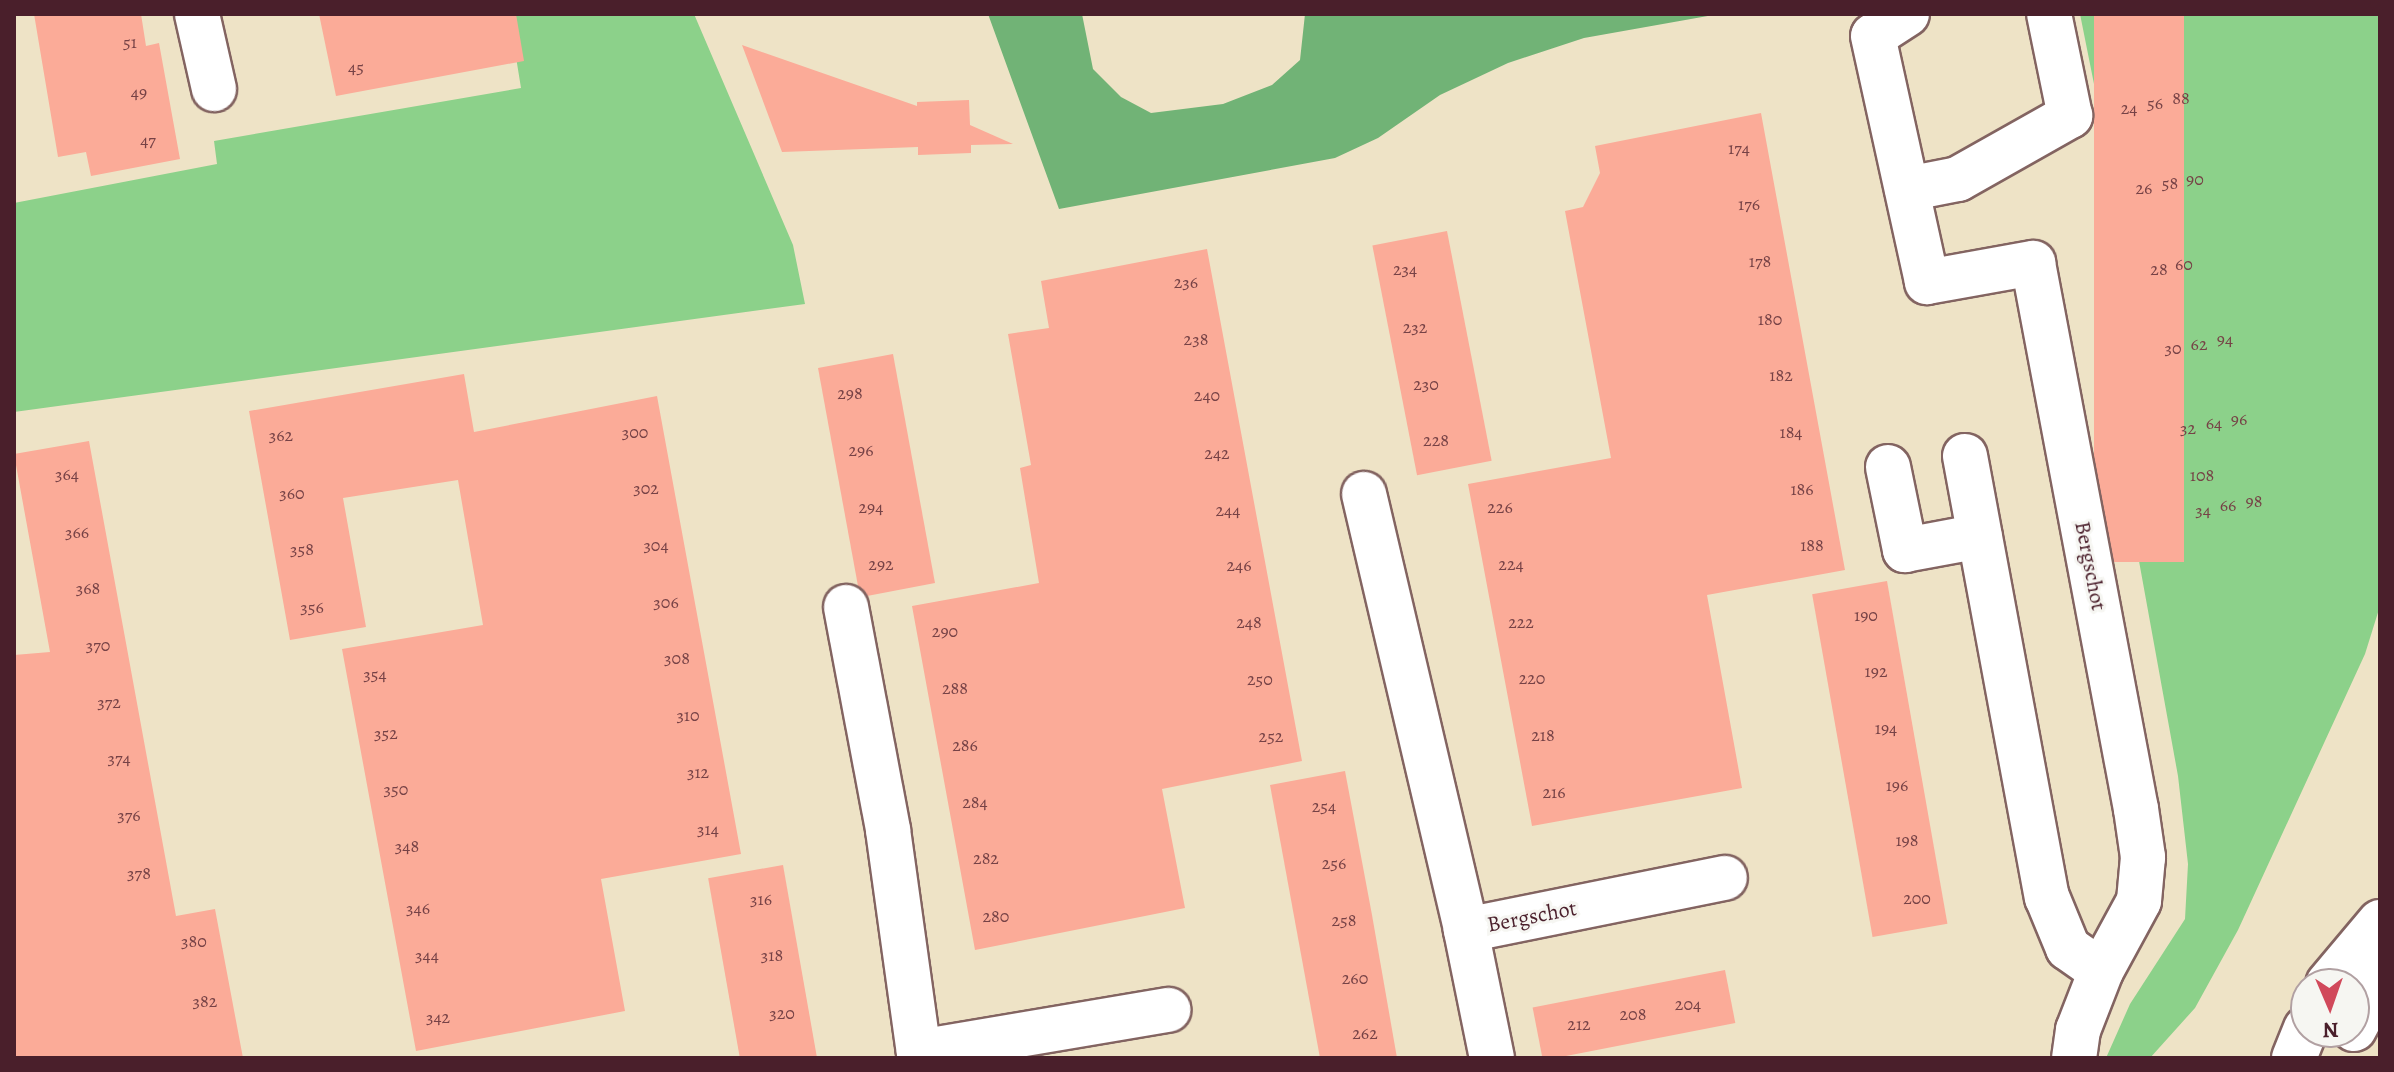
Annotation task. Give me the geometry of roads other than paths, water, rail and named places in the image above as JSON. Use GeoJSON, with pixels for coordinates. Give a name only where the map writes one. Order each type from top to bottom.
{"type":"FeatureCollection","features":[{"type":"Feature","properties":{"kind":"street"},"geometry":{"type":"LineString","coordinates":[[197,14],[214,89]]}},
{"type":"Feature","properties":{"kind":"street","name":"Bergschot"},"geometry":{"type":"LineString","coordinates":[[1907,14],[1873,36],[1927,282],[2033,263],[2143,857],[2139,901],[2101,971],[2078,1030],[2074,1058]]}},
{"type":"Feature","properties":{"kind":"street"},"geometry":{"type":"LineString","coordinates":[[1907,189],[1958,179],[2070,116],[2049,14]]}},
{"type":"Feature","properties":{"kind":"street"},"geometry":{"type":"LineString","coordinates":[[1965,456],[2047,897],[2068,948],[2101,971]]}},
{"type":"Feature","properties":{"kind":"street"},"geometry":{"type":"LineString","coordinates":[[1888,467],[1905,550],[1980,536]]}},
{"type":"Feature","properties":{"kind":"street"},"geometry":{"type":"LineString","coordinates":[[1364,494],[1466,930]]}},
{"type":"Feature","properties":{"kind":"street"},"geometry":{"type":"LineString","coordinates":[[846,607],[888,830],[919,1055],[1168,1010]]}},
{"type":"Feature","properties":{"kind":"street","name":"Bergschot"},"geometry":{"type":"LineString","coordinates":[[1492,1058],[1466,930],[1725,878]]}},
{"type":"Feature","properties":{"kind":"street"},"geometry":{"type":"LineString","coordinates":[[2341,968],[2380,922]]}},
{"type":"Feature","properties":{"kind":"street"},"geometry":{"type":"LineString","coordinates":[[2370,999],[2376,988],[2380,964]]}}]}
